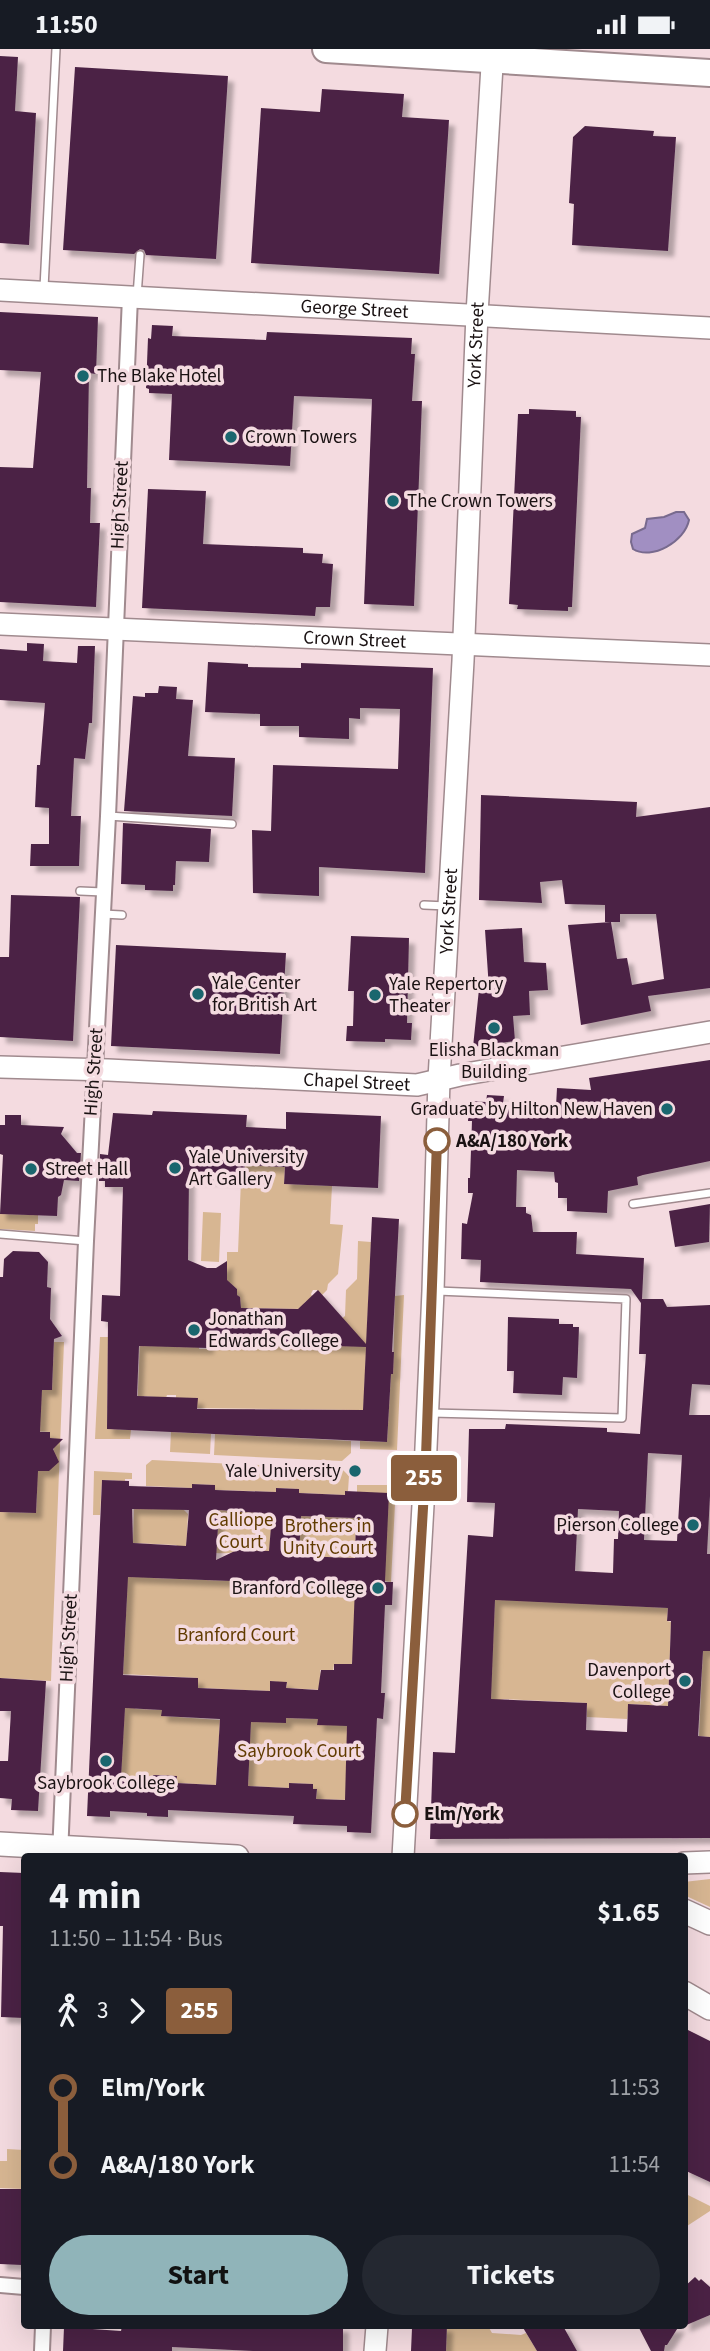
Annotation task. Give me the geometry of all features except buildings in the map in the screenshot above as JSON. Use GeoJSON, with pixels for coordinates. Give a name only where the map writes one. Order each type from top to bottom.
{"type":"FeatureCollection","features":[{"type":"Feature","properties":{"kind":"highway"},"geometry":{"type":"LineString","coordinates":[[342,50],[493,55],[710,73]]}},
{"type":"Feature","properties":{"kind":"main road","name":"York Street"},"geometry":{"type":"LineString","coordinates":[[403,1853],[433,1291],[439,1079],[450,907],[477,314],[493,55]]}},
{"type":"Feature","properties":{"kind":"main road","name":"George Street"},"geometry":{"type":"LineString","coordinates":[[0,290],[710,328]]}},
{"type":"Feature","properties":{"kind":"main road","name":"Crown Street"},"geometry":{"type":"LineString","coordinates":[[0,624],[710,655]]}},
{"type":"Feature","properties":{"kind":"main road","name":"Chapel Street"},"geometry":{"type":"LineString","coordinates":[[0,1067],[417,1085],[710,1032]]}},
{"type":"Feature","properties":{"kind":"main road"},"geometry":{"type":"LineString","coordinates":[[0,1844],[60,1852],[95,1853]]}},
{"type":"Feature","properties":{"kind":"main road"},"geometry":{"type":"LineString","coordinates":[[688,1863],[710,1862]]}},
{"type":"Feature","properties":{"kind":"main road"},"geometry":{"type":"LineString","coordinates":[[688,1913],[710,1923]]}},
{"type":"Feature","properties":{"kind":"main road"},"geometry":{"type":"LineString","coordinates":[[688,1995],[710,2008]]}},
{"type":"Feature","properties":{"kind":"main road"},"geometry":{"type":"LineString","coordinates":[[375,2351],[377,2329]]}},
{"type":"Feature","properties":{"kind":"street","name":"High Street"},"geometry":{"type":"LineString","coordinates":[[60,1852],[94,1069],[133,297]]}},
{"type":"Feature","properties":{"kind":"street"},"geometry":{"type":"LineString","coordinates":[[0,2285],[21,2287]]}},
{"type":"Feature","properties":{"kind":"street"},"geometry":{"type":"LineString","coordinates":[[42,2351],[43,2329]]}},
{"type":"Feature","properties":{"kind":"lane"},"geometry":{"type":"LineString","coordinates":[[43,293],[56,49]]}},
{"type":"Feature","properties":{"kind":"lane"},"geometry":{"type":"LineString","coordinates":[[133,297],[139,255]]}},
{"type":"Feature","properties":{"kind":"lane"},"geometry":{"type":"LineString","coordinates":[[108,816],[232,824]]}},
{"type":"Feature","properties":{"kind":"lane"},"geometry":{"type":"LineString","coordinates":[[80,891],[103,891]]}},
{"type":"Feature","properties":{"kind":"lane"},"geometry":{"type":"LineString","coordinates":[[424,905],[450,907]]}},
{"type":"Feature","properties":{"kind":"lane"},"geometry":{"type":"LineString","coordinates":[[103,914],[122,915]]}},
{"type":"Feature","properties":{"kind":"lane"},"geometry":{"type":"LineString","coordinates":[[633,1204],[710,1193]]}},
{"type":"Feature","properties":{"kind":"lane"},"geometry":{"type":"LineString","coordinates":[[0,1234],[86,1241]]}},
{"type":"Feature","properties":{"kind":"lane"},"geometry":{"type":"LineString","coordinates":[[427,1413],[622,1418],[626,1299],[433,1291]]}},
{"type":"Feature","properties":{"kind":"green space"},"geometry":{"type":"Polygon","coordinates":[[[245,1165],[285,1167],[284,1184],[332,1186],[330,1224],[343,1225],[338,1274],[322,1295],[313,1290],[313,1298],[305,1302],[303,1309],[241,1308],[237,1289],[227,1281],[227,1252],[238,1252],[241,1180],[244,1180],[245,1165]]]}},
{"type":"Feature","properties":{"kind":"green space"},"geometry":{"type":"Polygon","coordinates":[[[203,1212],[221,1213],[219,1262],[201,1261],[203,1212]]]}},
{"type":"Feature","properties":{"kind":"green space"},"geometry":{"type":"Polygon","coordinates":[[[0,1214],[38,1215],[38,1224],[35,1224],[35,1231],[0,1229],[0,1214]]]}},
{"type":"Feature","properties":{"kind":"green space"},"geometry":{"type":"Polygon","coordinates":[[[358,1241],[371,1242],[363,1422],[355,1410],[197,1408],[197,1398],[176,1398],[176,1395],[167,1395],[166,1398],[144,1396],[143,1415],[137,1415],[140,1340],[199,1343],[199,1349],[208,1349],[208,1342],[318,1346],[318,1332],[322,1335],[345,1316],[346,1290],[357,1279],[358,1241]]]}},
{"type":"Feature","properties":{"kind":"green space"},"geometry":{"type":"Polygon","coordinates":[[[404,1295],[397,1450],[360,1449],[360,1441],[387,1442],[393,1374],[395,1296],[404,1295]]]}},
{"type":"Feature","properties":{"kind":"green space"},"geometry":{"type":"Polygon","coordinates":[[[100,1337],[108,1337],[107,1429],[131,1430],[130,1439],[95,1439],[100,1337]]]}},
{"type":"Feature","properties":{"kind":"green space"},"geometry":{"type":"Polygon","coordinates":[[[54,1342],[64,1342],[51,1681],[0,1678],[0,1512],[36,1513],[37,1492],[33,1471],[49,1471],[54,1445],[58,1444],[57,1439],[50,1438],[50,1432],[34,1431],[42,1390],[52,1389],[54,1342]]]}},
{"type":"Feature","properties":{"kind":"green space"},"geometry":{"type":"Polygon","coordinates":[[[171,1432],[211,1434],[210,1454],[170,1452],[171,1432]]]}},
{"type":"Feature","properties":{"kind":"green space"},"geometry":{"type":"Polygon","coordinates":[[[215,1434],[351,1441],[351,1453],[342,1461],[214,1455],[215,1434]]]}},
{"type":"Feature","properties":{"kind":"green space"},"geometry":{"type":"Polygon","coordinates":[[[152,1460],[342,1469],[349,1476],[348,1491],[345,1491],[345,1495],[299,1493],[299,1489],[276,1488],[276,1492],[215,1490],[215,1485],[192,1484],[192,1488],[146,1486],[146,1465],[152,1460]]]}},
{"type":"Feature","properties":{"kind":"green space"},"geometry":{"type":"Polygon","coordinates":[[[94,1471],[132,1473],[132,1479],[125,1481],[102,1480],[100,1515],[93,1515],[94,1471]]]}},
{"type":"Feature","properties":{"kind":"green space"},"geometry":{"type":"Polygon","coordinates":[[[357,1485],[396,1485],[391,1582],[385,1581],[357,1485]]]}},
{"type":"Feature","properties":{"kind":"green space"},"geometry":{"type":"Polygon","coordinates":[[[134,1509],[183,1509],[188,1514],[186,1553],[176,1545],[133,1543],[134,1509]]]}},
{"type":"Feature","properties":{"kind":"green space","name":"Calliope Court"},"geometry":{"type":"Polygon","coordinates":[[[219,1510],[272,1514],[269,1559],[249,1551],[216,1553],[219,1510]]]}},
{"type":"Feature","properties":{"kind":"green space","name":"Brothers in Unity Court"},"geometry":{"type":"Polygon","coordinates":[[[301,1516],[356,1518],[355,1558],[299,1556],[301,1516]]]}},
{"type":"Feature","properties":{"kind":"green space","name":"Branford Court"},"geometry":{"type":"Polygon","coordinates":[[[119,1570],[153,1578],[337,1585],[364,1577],[352,1664],[334,1664],[333,1671],[320,1670],[323,1690],[286,1688],[287,1683],[270,1681],[270,1691],[198,1688],[198,1678],[123,1674],[127,1594],[119,1570]]]}},
{"type":"Feature","properties":{"kind":"green space"},"geometry":{"type":"Polygon","coordinates":[[[495,1598],[668,1608],[667,1621],[671,1622],[668,1706],[629,1704],[627,1719],[587,1717],[587,1703],[504,1699],[490,1703],[495,1598]]]}},
{"type":"Feature","properties":{"kind":"green space"},"geometry":{"type":"Polygon","coordinates":[[[703,1651],[710,1651],[710,1737],[699,1736],[703,1651]]]}},
{"type":"Feature","properties":{"kind":"green space"},"geometry":{"type":"Polygon","coordinates":[[[125,1701],[136,1709],[162,1710],[162,1716],[220,1720],[216,1785],[176,1783],[176,1776],[153,1775],[152,1779],[115,1787],[121,1775],[125,1701]]]}},
{"type":"Feature","properties":{"kind":"green space","name":"Saybrook Court"},"geometry":{"type":"Polygon","coordinates":[[[251,1716],[286,1722],[286,1718],[318,1719],[318,1725],[348,1723],[348,1800],[316,1799],[317,1790],[313,1789],[313,1784],[289,1783],[289,1788],[248,1786],[251,1716]]]}},
{"type":"Feature","properties":{"kind":"green space"},"geometry":{"type":"Polygon","coordinates":[[[710,1879],[710,1907],[688,1897],[688,1882],[710,1879]]]}},
{"type":"Feature","properties":{"kind":"green space"},"geometry":{"type":"Polygon","coordinates":[[[7,2149],[21,2150],[21,2189],[0,2188],[0,2161],[7,2161],[7,2149]]]}},
{"type":"Feature","properties":{"kind":"green space"},"geometry":{"type":"Polygon","coordinates":[[[688,2195],[710,2206],[710,2211],[688,2225],[688,2195]]]}},
{"type":"Feature","properties":{"kind":"green space"},"geometry":{"type":"Polygon","coordinates":[[[447,2329],[490,2329],[492,2333],[526,2333],[537,2351],[446,2351],[447,2329]]]}},
{"type":"Feature","properties":{"kind":"shaded area"},"geometry":{"type":"Polygon","coordinates":[[[684,512],[689,520],[675,542],[658,551],[641,552],[633,549],[632,534],[645,528],[647,519],[684,512]]]}},
{"type":"Feature","properties":{"kind":"bus line","name":"255"},"geometry":{"type":"LineString","coordinates":[[405,1814],[426,1457],[437,1141]]}},
{"type":"Feature","properties":{"kind":"place","name":"The Blake Hotel"},"geometry":{"type":"Point","coordinates":[83,376]}},
{"type":"Feature","properties":{"kind":"place","name":"Crown Towers"},"geometry":{"type":"Point","coordinates":[231,437]}},
{"type":"Feature","properties":{"kind":"place","name":"The Crown Towers"},"geometry":{"type":"Point","coordinates":[393,501]}},
{"type":"Feature","properties":{"kind":"place","name":"Yale Center for British Art"},"geometry":{"type":"Point","coordinates":[198,994]}},
{"type":"Feature","properties":{"kind":"place","name":"Yale Repertory Theater"},"geometry":{"type":"Point","coordinates":[375,995]}},
{"type":"Feature","properties":{"kind":"place","name":"Elisha Blackman Building"},"geometry":{"type":"Point","coordinates":[494,1028]}},
{"type":"Feature","properties":{"kind":"place","name":"Graduate by Hilton New Haven"},"geometry":{"type":"Point","coordinates":[667,1109]}},
{"type":"Feature","properties":{"kind":"place","name":"A&A/180 York"},"geometry":{"type":"Point","coordinates":[437,1141]}},
{"type":"Feature","properties":{"kind":"place","name":"Yale University Art Gallery"},"geometry":{"type":"Point","coordinates":[175,1168]}},
{"type":"Feature","properties":{"kind":"place","name":"Street Hall"},"geometry":{"type":"Point","coordinates":[31,1169]}},
{"type":"Feature","properties":{"kind":"place","name":"Jonathan Edwards College"},"geometry":{"type":"Point","coordinates":[194,1330]}},
{"type":"Feature","properties":{"kind":"place","name":"Yale University"},"geometry":{"type":"Point","coordinates":[355,1471]}},
{"type":"Feature","properties":{"kind":"place","name":"Pierson College"},"geometry":{"type":"Point","coordinates":[693,1525]}},
{"type":"Feature","properties":{"kind":"place","name":"Branford College"},"geometry":{"type":"Point","coordinates":[378,1588]}},
{"type":"Feature","properties":{"kind":"place","name":"Davenport College"},"geometry":{"type":"Point","coordinates":[685,1681]}},
{"type":"Feature","properties":{"kind":"place","name":"Saybrook College"},"geometry":{"type":"Point","coordinates":[106,1761]}},
{"type":"Feature","properties":{"kind":"place","name":"Elm/York"},"geometry":{"type":"Point","coordinates":[405,1814]}}]}
